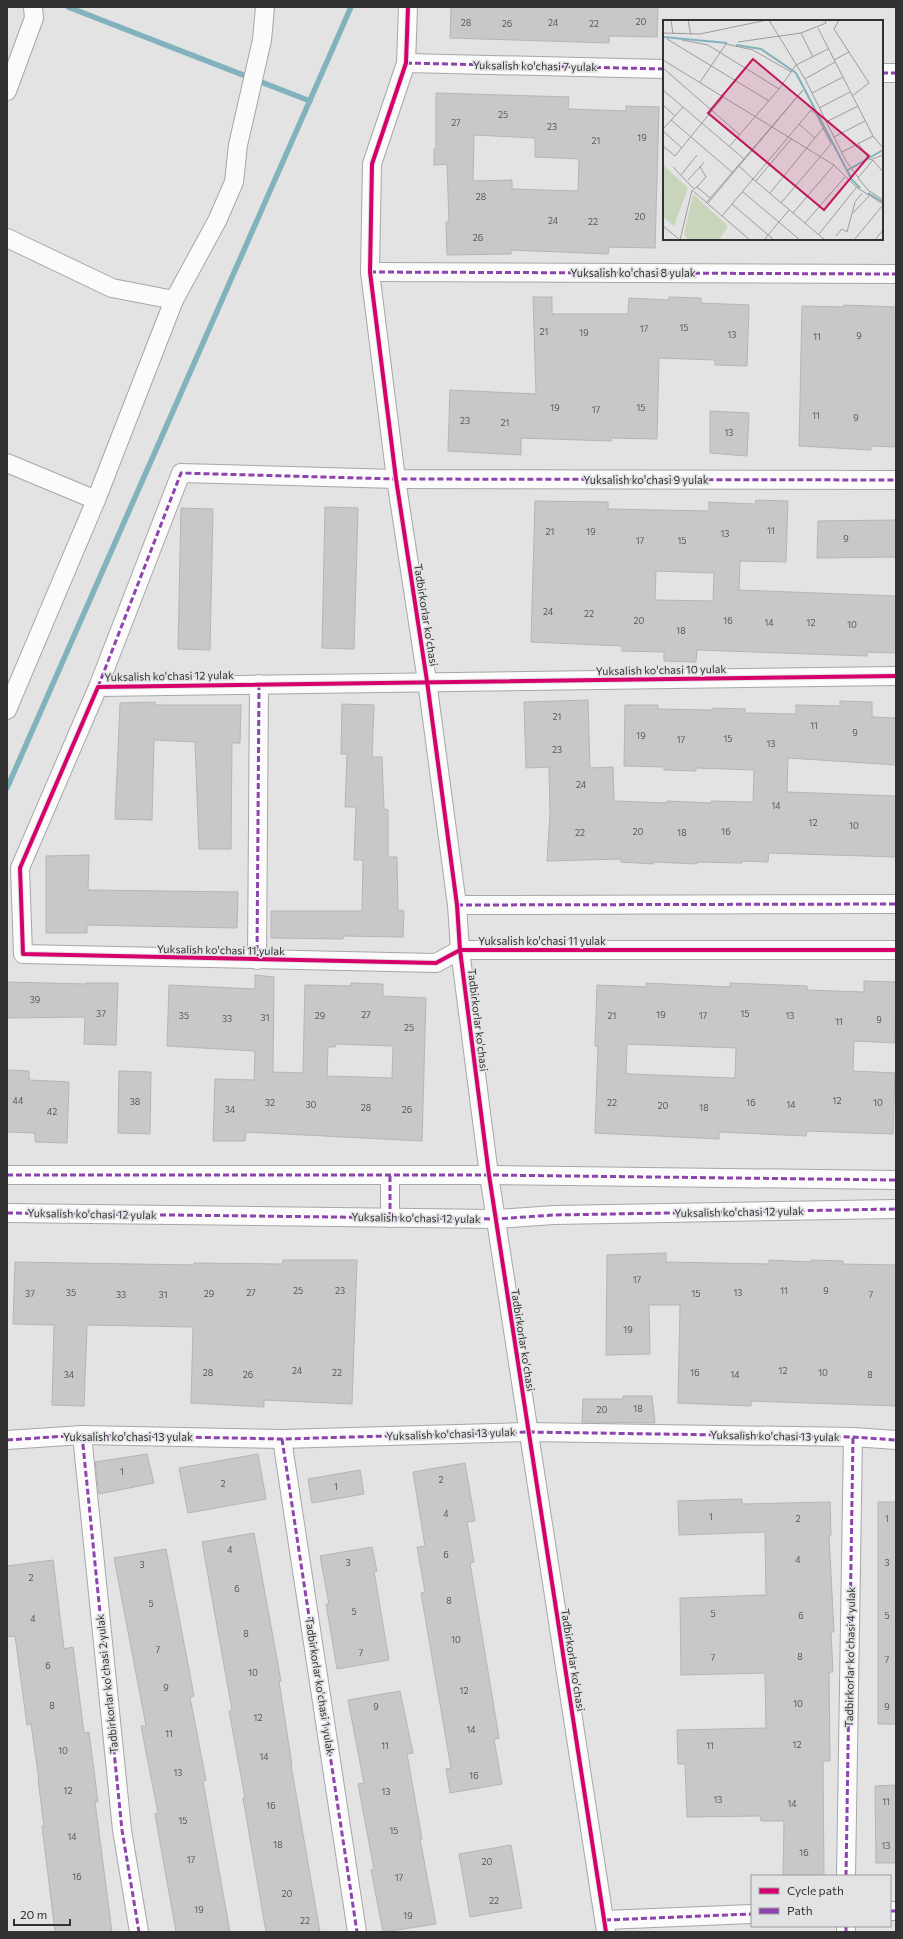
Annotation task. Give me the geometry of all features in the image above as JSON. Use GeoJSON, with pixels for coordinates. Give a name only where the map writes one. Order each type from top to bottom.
{"type":"FeatureCollection","features":[{"type":"Feature","properties":{"kind":"street"},"geometry":{"type":"LineString","coordinates":[[7,90],[34,18],[33,7]]}},
{"type":"Feature","properties":{"kind":"street"},"geometry":{"type":"LineString","coordinates":[[8,704],[96,500],[174,300],[217,221],[234,182],[238,145],[262,40],[265,7]]}},
{"type":"Feature","properties":{"kind":"street","name":"Tadbirkorlar ko'chasi"},"geometry":{"type":"LineString","coordinates":[[408,7],[406,64],[372,164],[370,272],[396,479],[427,681],[457,905],[460,950],[489,1175],[606,1926]]}},
{"type":"Feature","properties":{"kind":"street","name":"Yuksalish ko'chasi 7 yulak"},"geometry":{"type":"LineString","coordinates":[[406,64],[663,69]]}},
{"type":"Feature","properties":{"kind":"street"},"geometry":{"type":"LineString","coordinates":[[883,73],[896,73]]}},
{"type":"Feature","properties":{"kind":"street"},"geometry":{"type":"LineString","coordinates":[[7,238],[112,288],[174,300]]}},
{"type":"Feature","properties":{"kind":"street","name":"Yuksalish ko'chasi 8 yulak"},"geometry":{"type":"LineString","coordinates":[[370,272],[896,274]]}},
{"type":"Feature","properties":{"kind":"street"},"geometry":{"type":"LineString","coordinates":[[7,463],[96,500]]}},
{"type":"Feature","properties":{"kind":"street","name":"Yuksalish ko'chasi 12 yulak"},"geometry":{"type":"LineString","coordinates":[[23,954],[20,868],[98,687],[181,473],[396,479]]}},
{"type":"Feature","properties":{"kind":"street","name":"Yuksalish ko'chasi 9 yulak"},"geometry":{"type":"LineString","coordinates":[[396,479],[896,480]]}},
{"type":"Feature","properties":{"kind":"street","name":"Yuksalish ko'chasi 10 yulak"},"geometry":{"type":"LineString","coordinates":[[427,681],[896,676]]}},
{"type":"Feature","properties":{"kind":"street","name":"Yuksalish ko'chasi 12 yulak"},"geometry":{"type":"LineString","coordinates":[[98,687],[427,681]]}},
{"type":"Feature","properties":{"kind":"street"},"geometry":{"type":"LineString","coordinates":[[257,960],[259,684]]}},
{"type":"Feature","properties":{"kind":"street"},"geometry":{"type":"LineString","coordinates":[[457,905],[896,904]]}},
{"type":"Feature","properties":{"kind":"street","name":"Yuksalish ko'chasi 11 yulak"},"geometry":{"type":"LineString","coordinates":[[23,954],[436,963],[460,950],[896,950]]}},
{"type":"Feature","properties":{"kind":"street"},"geometry":{"type":"LineString","coordinates":[[7,1175],[489,1175],[896,1180]]}},
{"type":"Feature","properties":{"kind":"street"},"geometry":{"type":"LineString","coordinates":[[390,1175],[390,1218]]}},
{"type":"Feature","properties":{"kind":"street","name":"Yuksalish ko'chasi 12 yulak"},"geometry":{"type":"LineString","coordinates":[[7,1213],[496,1219],[554,1214],[896,1209]]}},
{"type":"Feature","properties":{"kind":"street","name":"Yuksalish ko'chasi 13 yulak"},"geometry":{"type":"LineString","coordinates":[[7,1440],[82,1435],[282,1439],[528,1432],[853,1437],[896,1440]]}},
{"type":"Feature","properties":{"kind":"street","name":"Tadbirkorlar ko'chasi 2 yulak"},"geometry":{"type":"LineString","coordinates":[[82,1435],[122,1830],[139,1932]]}},
{"type":"Feature","properties":{"kind":"street","name":"Tadbirkorlar ko'chasi 4 yulak"},"geometry":{"type":"LineString","coordinates":[[846,1875],[853,1437]]}},
{"type":"Feature","properties":{"kind":"street","name":"Tadbirkorlar ko'chasi 1 yulak"},"geometry":{"type":"LineString","coordinates":[[282,1439],[357,1932]]}},
{"type":"Feature","properties":{"kind":"street"},"geometry":{"type":"LineString","coordinates":[[606,1926],[751,1914]]}},
{"type":"Feature","properties":{"kind":"building"},"geometry":{"type":"Polygon","coordinates":[[[451,7],[658,7],[657,37],[609,36],[609,43],[450,38],[451,7]]]}},
{"type":"Feature","properties":{"kind":"building"},"geometry":{"type":"Polygon","coordinates":[[[436,93],[569,97],[568,109],[626,111],[626,106],[659,107],[655,248],[609,247],[608,254],[511,250],[511,254],[447,255],[446,222],[449,222],[447,164],[434,165],[434,149],[436,149],[436,93]],[[474,135],[473,181],[512,180],[512,189],[578,191],[579,159],[535,157],[535,138],[474,135]]]}},
{"type":"Feature","properties":{"kind":"building"},"geometry":{"type":"Polygon","coordinates":[[[533,297],[552,297],[552,314],[628,314],[629,298],[669,300],[669,297],[701,298],[701,303],[749,305],[747,366],[715,365],[715,360],[659,358],[657,439],[611,438],[611,441],[521,438],[521,455],[448,451],[450,390],[536,394],[533,297]]]}},
{"type":"Feature","properties":{"kind":"building"},"geometry":{"type":"Polygon","coordinates":[[[844,305],[896,307],[896,447],[871,446],[871,450],[799,446],[802,306],[844,307],[844,305]]]}},
{"type":"Feature","properties":{"kind":"building"},"geometry":{"type":"Polygon","coordinates":[[[710,411],[749,413],[747,456],[710,453],[710,411]]]}},
{"type":"Feature","properties":{"kind":"building"},"geometry":{"type":"Polygon","coordinates":[[[756,500],[788,501],[786,562],[740,561],[739,590],[896,596],[896,653],[867,652],[867,656],[697,650],[696,662],[664,661],[664,652],[622,651],[622,646],[531,642],[535,501],[608,502],[608,509],[709,511],[709,502],[755,504],[756,500]],[[656,571],[655,600],[713,601],[714,573],[656,571]]]}},
{"type":"Feature","properties":{"kind":"building"},"geometry":{"type":"Polygon","coordinates":[[[325,507],[358,508],[354,649],[322,648],[325,507]]]}},
{"type":"Feature","properties":{"kind":"building"},"geometry":{"type":"Polygon","coordinates":[[[181,508],[213,509],[210,650],[178,649],[181,508]]]}},
{"type":"Feature","properties":{"kind":"building"},"geometry":{"type":"Polygon","coordinates":[[[896,520],[896,557],[817,558],[818,521],[896,520]]]}},
{"type":"Feature","properties":{"kind":"building"},"geometry":{"type":"Polygon","coordinates":[[[588,700],[590,768],[613,767],[614,801],[667,803],[667,801],[711,803],[711,801],[753,802],[754,770],[696,768],[696,771],[664,770],[664,767],[624,766],[625,705],[658,705],[658,709],[745,709],[745,713],[796,714],[796,705],[840,706],[840,701],[872,702],[872,717],[896,718],[896,765],[788,758],[787,792],[896,796],[896,857],[769,853],[768,862],[742,861],[742,863],[697,862],[697,864],[653,862],[653,864],[621,862],[621,859],[547,861],[550,814],[549,767],[526,768],[524,702],[588,700]]]}},
{"type":"Feature","properties":{"kind":"building"},"geometry":{"type":"Polygon","coordinates":[[[155,702],[155,705],[241,705],[240,743],[232,743],[231,849],[199,849],[195,742],[154,740],[152,820],[115,819],[120,703],[155,702]]]}},
{"type":"Feature","properties":{"kind":"building"},"geometry":{"type":"Polygon","coordinates":[[[342,704],[374,705],[372,757],[382,757],[384,809],[388,810],[388,857],[397,857],[398,910],[404,911],[403,937],[343,936],[343,939],[271,938],[271,911],[362,911],[363,860],[354,860],[356,807],[345,807],[347,754],[341,754],[342,704]]]}},
{"type":"Feature","properties":{"kind":"building"},"geometry":{"type":"Polygon","coordinates":[[[89,855],[88,890],[238,892],[237,928],[87,925],[87,933],[46,933],[46,856],[89,855]]]}},
{"type":"Feature","properties":{"kind":"building"},"geometry":{"type":"Polygon","coordinates":[[[255,975],[274,977],[273,1072],[303,1073],[305,985],[351,986],[351,983],[383,984],[383,996],[426,998],[422,1141],[246,1132],[245,1141],[213,1141],[215,1079],[254,1080],[255,1051],[167,1046],[169,985],[255,989],[255,975]],[[336,1044],[335,1047],[328,1047],[327,1076],[392,1078],[393,1046],[336,1044]]]}},
{"type":"Feature","properties":{"kind":"building"},"geometry":{"type":"Polygon","coordinates":[[[864,981],[896,982],[895,1043],[854,1041],[853,1071],[895,1073],[893,1134],[807,1131],[806,1136],[719,1132],[719,1139],[595,1133],[598,1046],[595,1046],[597,985],[646,987],[646,983],[730,987],[730,983],[807,986],[807,990],[864,992],[864,981]],[[627,1044],[626,1073],[735,1078],[736,1048],[627,1044]]]}},
{"type":"Feature","properties":{"kind":"building"},"geometry":{"type":"Polygon","coordinates":[[[7,982],[85,984],[118,983],[116,1045],[84,1044],[85,1017],[7,1018],[7,982]]]}},
{"type":"Feature","properties":{"kind":"building"},"geometry":{"type":"Polygon","coordinates":[[[7,1070],[29,1071],[29,1080],[69,1082],[67,1143],[35,1142],[35,1133],[7,1132],[7,1070]]]}},
{"type":"Feature","properties":{"kind":"building"},"geometry":{"type":"Polygon","coordinates":[[[119,1071],[151,1072],[150,1134],[118,1133],[119,1071]]]}},
{"type":"Feature","properties":{"kind":"building"},"geometry":{"type":"Polygon","coordinates":[[[666,1253],[666,1262],[769,1264],[769,1260],[811,1262],[811,1260],[843,1261],[843,1264],[896,1265],[896,1406],[751,1401],[751,1406],[678,1403],[680,1305],[649,1305],[650,1354],[606,1355],[607,1255],[666,1253]]]}},
{"type":"Feature","properties":{"kind":"building"},"geometry":{"type":"Polygon","coordinates":[[[283,1260],[357,1260],[352,1404],[264,1400],[264,1407],[191,1403],[193,1327],[87,1325],[84,1406],[52,1405],[54,1325],[13,1324],[15,1262],[194,1265],[194,1263],[283,1264],[283,1260]]]}},
{"type":"Feature","properties":{"kind":"building"},"geometry":{"type":"Polygon","coordinates":[[[623,1396],[652,1396],[655,1423],[582,1422],[583,1399],[623,1399],[623,1396]]]}},
{"type":"Feature","properties":{"kind":"building"},"geometry":{"type":"Polygon","coordinates":[[[147,1454],[154,1483],[99,1494],[95,1462],[147,1454]]]}},
{"type":"Feature","properties":{"kind":"building"},"geometry":{"type":"Polygon","coordinates":[[[258,1454],[266,1499],[188,1513],[179,1468],[258,1454]]]}},
{"type":"Feature","properties":{"kind":"building"},"geometry":{"type":"Polygon","coordinates":[[[465,1463],[475,1521],[467,1522],[474,1562],[470,1563],[499,1738],[494,1739],[502,1784],[450,1793],[446,1769],[451,1768],[421,1593],[425,1592],[417,1547],[425,1546],[413,1472],[465,1463]]]}},
{"type":"Feature","properties":{"kind":"building"},"geometry":{"type":"Polygon","coordinates":[[[360,1470],[364,1494],[312,1503],[308,1479],[360,1470]]]}},
{"type":"Feature","properties":{"kind":"building"},"geometry":{"type":"Polygon","coordinates":[[[742,1499],[742,1504],[830,1502],[831,1535],[829,1535],[834,1632],[831,1632],[833,1672],[829,1672],[830,1761],[823,1761],[824,1875],[783,1875],[784,1821],[761,1821],[760,1816],[687,1817],[685,1764],[678,1764],[677,1730],[766,1728],[765,1673],[681,1675],[680,1598],[766,1595],[765,1532],[679,1535],[678,1501],[742,1499]]]}},
{"type":"Feature","properties":{"kind":"building"},"geometry":{"type":"Polygon","coordinates":[[[878,1502],[896,1502],[896,1724],[878,1724],[878,1502]]]}},
{"type":"Feature","properties":{"kind":"building"},"geometry":{"type":"Polygon","coordinates":[[[254,1533],[281,1681],[279,1681],[291,1765],[320,1932],[266,1932],[243,1798],[245,1798],[229,1711],[232,1710],[202,1542],[254,1533]]]}},
{"type":"Feature","properties":{"kind":"building"},"geometry":{"type":"Polygon","coordinates":[[[372,1547],[377,1571],[374,1571],[389,1660],[337,1669],[326,1604],[329,1604],[320,1556],[372,1547]]]}},
{"type":"Feature","properties":{"kind":"building"},"geometry":{"type":"Polygon","coordinates":[[[166,1549],[194,1696],[190,1697],[206,1780],[203,1781],[230,1932],[176,1932],[155,1814],[158,1813],[141,1726],[146,1726],[114,1558],[166,1549]]]}},
{"type":"Feature","properties":{"kind":"building"},"geometry":{"type":"Polygon","coordinates":[[[53,1560],[64,1649],[73,1647],[84,1733],[89,1732],[98,1802],[95,1802],[112,1932],[55,1932],[42,1826],[44,1826],[39,1780],[31,1724],[27,1725],[15,1636],[7,1637],[7,1566],[53,1560]]]}},
{"type":"Feature","properties":{"kind":"building"},"geometry":{"type":"Polygon","coordinates":[[[400,1691],[413,1753],[407,1754],[422,1839],[420,1839],[436,1924],[383,1932],[371,1870],[374,1869],[358,1784],[364,1783],[348,1700],[400,1691]]]}},
{"type":"Feature","properties":{"kind":"building"},"geometry":{"type":"Polygon","coordinates":[[[896,1785],[896,1863],[876,1863],[875,1786],[896,1785]]]}},
{"type":"Feature","properties":{"kind":"building"},"geometry":{"type":"Polygon","coordinates":[[[511,1845],[522,1908],[470,1917],[459,1854],[511,1845]]]}},
{"type":"Feature","properties":{"kind":"waterway"},"geometry":{"type":"LineString","coordinates":[[68,7],[310,101]]}},
{"type":"Feature","properties":{"kind":"waterway"},"geometry":{"type":"LineString","coordinates":[[7,788],[351,7]]}},
{"type":"Feature","properties":{"kind":"marked path"},"geometry":{"type":"LineString","coordinates":[[406,63],[663,69]]}},
{"type":"Feature","properties":{"kind":"marked path"},"geometry":{"type":"LineString","coordinates":[[883,73],[896,73]]}},
{"type":"Feature","properties":{"kind":"marked path"},"geometry":{"type":"LineString","coordinates":[[370,272],[896,274]]}},
{"type":"Feature","properties":{"kind":"marked path"},"geometry":{"type":"LineString","coordinates":[[98,687],[181,473],[396,479],[896,480]]}},
{"type":"Feature","properties":{"kind":"marked path"},"geometry":{"type":"LineString","coordinates":[[257,960],[259,684]]}},
{"type":"Feature","properties":{"kind":"marked path"},"geometry":{"type":"LineString","coordinates":[[457,905],[896,904]]}},
{"type":"Feature","properties":{"kind":"marked path"},"geometry":{"type":"LineString","coordinates":[[7,1175],[489,1175],[896,1180]]}},
{"type":"Feature","properties":{"kind":"marked path"},"geometry":{"type":"LineString","coordinates":[[390,1175],[390,1218]]}},
{"type":"Feature","properties":{"kind":"marked path"},"geometry":{"type":"LineString","coordinates":[[7,1213],[496,1219],[554,1215],[896,1209]]}},
{"type":"Feature","properties":{"kind":"marked path"},"geometry":{"type":"LineString","coordinates":[[7,1440],[82,1435],[282,1439],[528,1432],[853,1437],[896,1440]]}},
{"type":"Feature","properties":{"kind":"marked path"},"geometry":{"type":"LineString","coordinates":[[82,1435],[122,1830],[139,1932]]}},
{"type":"Feature","properties":{"kind":"marked path"},"geometry":{"type":"LineString","coordinates":[[846,1875],[853,1437]]}},
{"type":"Feature","properties":{"kind":"marked path"},"geometry":{"type":"LineString","coordinates":[[282,1439],[357,1932]]}},
{"type":"Feature","properties":{"kind":"marked path"},"geometry":{"type":"LineString","coordinates":[[891,1911],[896,1911]]}},
{"type":"Feature","properties":{"kind":"marked path"},"geometry":{"type":"LineString","coordinates":[[605,1920],[751,1914]]}},
{"type":"Feature","properties":{"kind":"marked path"},"geometry":{"type":"LineString","coordinates":[[846,1927],[846,1932]]}},
{"type":"Feature","properties":{"kind":"cycle path"},"geometry":{"type":"LineString","coordinates":[[408,7],[406,63],[372,164],[370,272],[396,479],[427,681],[457,905],[460,950],[489,1175],[606,1932]]}},
{"type":"Feature","properties":{"kind":"cycle path"},"geometry":{"type":"LineString","coordinates":[[896,676],[98,687],[20,868],[23,954],[436,963],[460,950],[896,950]]}}]}
